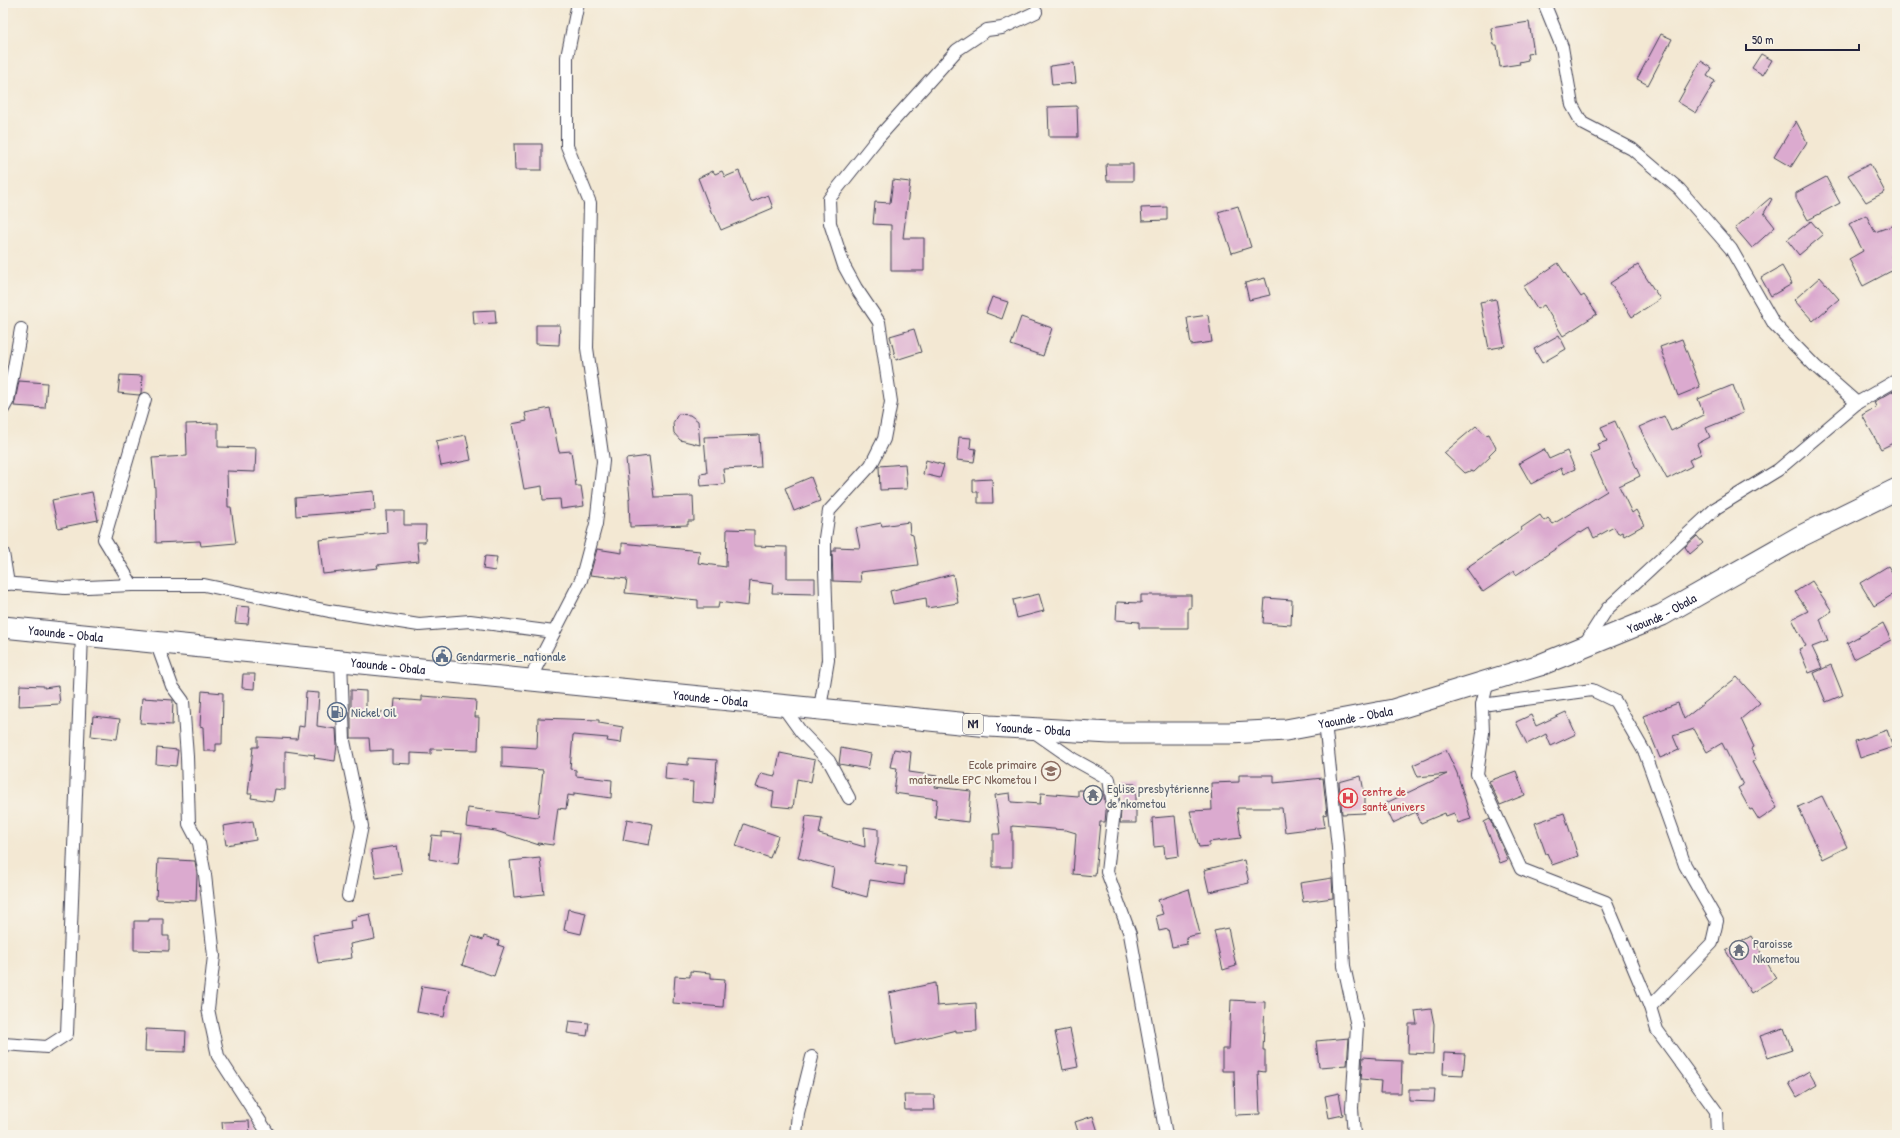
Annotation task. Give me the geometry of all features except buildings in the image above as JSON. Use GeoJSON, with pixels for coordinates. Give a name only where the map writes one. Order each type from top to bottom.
{"type":"FeatureCollection","features":[{"type":"Feature","properties":{"kind":"highway","name":"Yaounde - Obala"},"geometry":{"type":"LineString","coordinates":[[3,626],[989,726],[1110,733],[1230,733],[1286,730],[1393,710],[1540,665],[1662,615],[1801,536],[1897,489]]}},
{"type":"Feature","properties":{"kind":"street"},"geometry":{"type":"LineString","coordinates":[[530,679],[581,580],[596,524],[603,461],[587,348],[590,203],[567,146],[567,57],[578,3]]}},
{"type":"Feature","properties":{"kind":"street"},"geometry":{"type":"LineString","coordinates":[[1544,3],[1562,48],[1572,105],[1582,123],[1632,149],[1679,189],[1730,249],[1774,324],[1815,366],[1857,403]]}},
{"type":"Feature","properties":{"kind":"street"},"geometry":{"type":"LineString","coordinates":[[820,708],[828,660],[825,538],[829,511],[872,465],[884,439],[891,402],[879,322],[856,288],[844,266],[830,223],[829,199],[877,139],[957,50],[987,30],[1002,28],[1036,12]]}},
{"type":"Feature","properties":{"kind":"street"},"geometry":{"type":"LineString","coordinates":[[3,409],[8,400],[21,329]]}},
{"type":"Feature","properties":{"kind":"street"},"geometry":{"type":"LineString","coordinates":[[1582,648],[1607,609],[1716,508],[1778,470],[1857,403],[1897,380]]}},
{"type":"Feature","properties":{"kind":"street"},"geometry":{"type":"LineString","coordinates":[[132,585],[104,539],[145,399]]}},
{"type":"Feature","properties":{"kind":"street"},"geometry":{"type":"LineString","coordinates":[[3,553],[6,583],[65,588],[132,585],[204,585],[329,611],[419,625],[470,621],[554,632]]}},
{"type":"Feature","properties":{"kind":"street"},"geometry":{"type":"LineString","coordinates":[[3,1044],[47,1047],[67,1034],[82,634]]}},
{"type":"Feature","properties":{"kind":"street"},"geometry":{"type":"LineString","coordinates":[[156,642],[172,686],[183,701],[187,757],[188,824],[199,843],[205,875],[214,956],[208,1009],[218,1056],[268,1134]]}},
{"type":"Feature","properties":{"kind":"street"},"geometry":{"type":"LineString","coordinates":[[341,660],[344,741],[362,826],[348,896]]}},
{"type":"Feature","properties":{"kind":"street"},"geometry":{"type":"LineString","coordinates":[[1488,681],[1482,705],[1484,733],[1477,774],[1521,869],[1606,902],[1650,1007],[1657,1030],[1716,1111],[1717,1135]]}},
{"type":"Feature","properties":{"kind":"street"},"geometry":{"type":"LineString","coordinates":[[1482,705],[1592,690],[1615,701],[1645,753],[1685,865],[1717,921],[1712,943],[1650,1007]]}},
{"type":"Feature","properties":{"kind":"street"},"geometry":{"type":"LineString","coordinates":[[781,704],[801,732],[829,761],[849,798]]}},
{"type":"Feature","properties":{"kind":"street"},"geometry":{"type":"LineString","coordinates":[[1325,722],[1338,848],[1344,966],[1357,1026],[1352,1108],[1354,1135]]}},
{"type":"Feature","properties":{"kind":"street"},"geometry":{"type":"LineString","coordinates":[[1028,728],[1073,759],[1109,779],[1114,811],[1107,872],[1130,934],[1166,1135]]}},
{"type":"Feature","properties":{"kind":"street"},"geometry":{"type":"LineString","coordinates":[[796,1135],[798,1113],[812,1056]]}},
{"type":"Feature","properties":{"kind":"place","name":"Gendarmerie_nationale"},"geometry":{"type":"Point","coordinates":[442,656]}},
{"type":"Feature","properties":{"kind":"place","name":"Nickel Oil"},"geometry":{"type":"Point","coordinates":[337,712]}},
{"type":"Feature","properties":{"kind":"place","name":"Ecole primaire maternelle EPC Nkometou I"},"geometry":{"type":"Point","coordinates":[1051,771]}},
{"type":"Feature","properties":{"kind":"place","name":"Eglise presbytérienne de nkometou"},"geometry":{"type":"Point","coordinates":[1093,795]}},
{"type":"Feature","properties":{"kind":"place","name":"centre de santé univers"},"geometry":{"type":"Point","coordinates":[1348,798]}},
{"type":"Feature","properties":{"kind":"place","name":"Paroisse Nkometou"},"geometry":{"type":"Point","coordinates":[1739,950]}}]}
